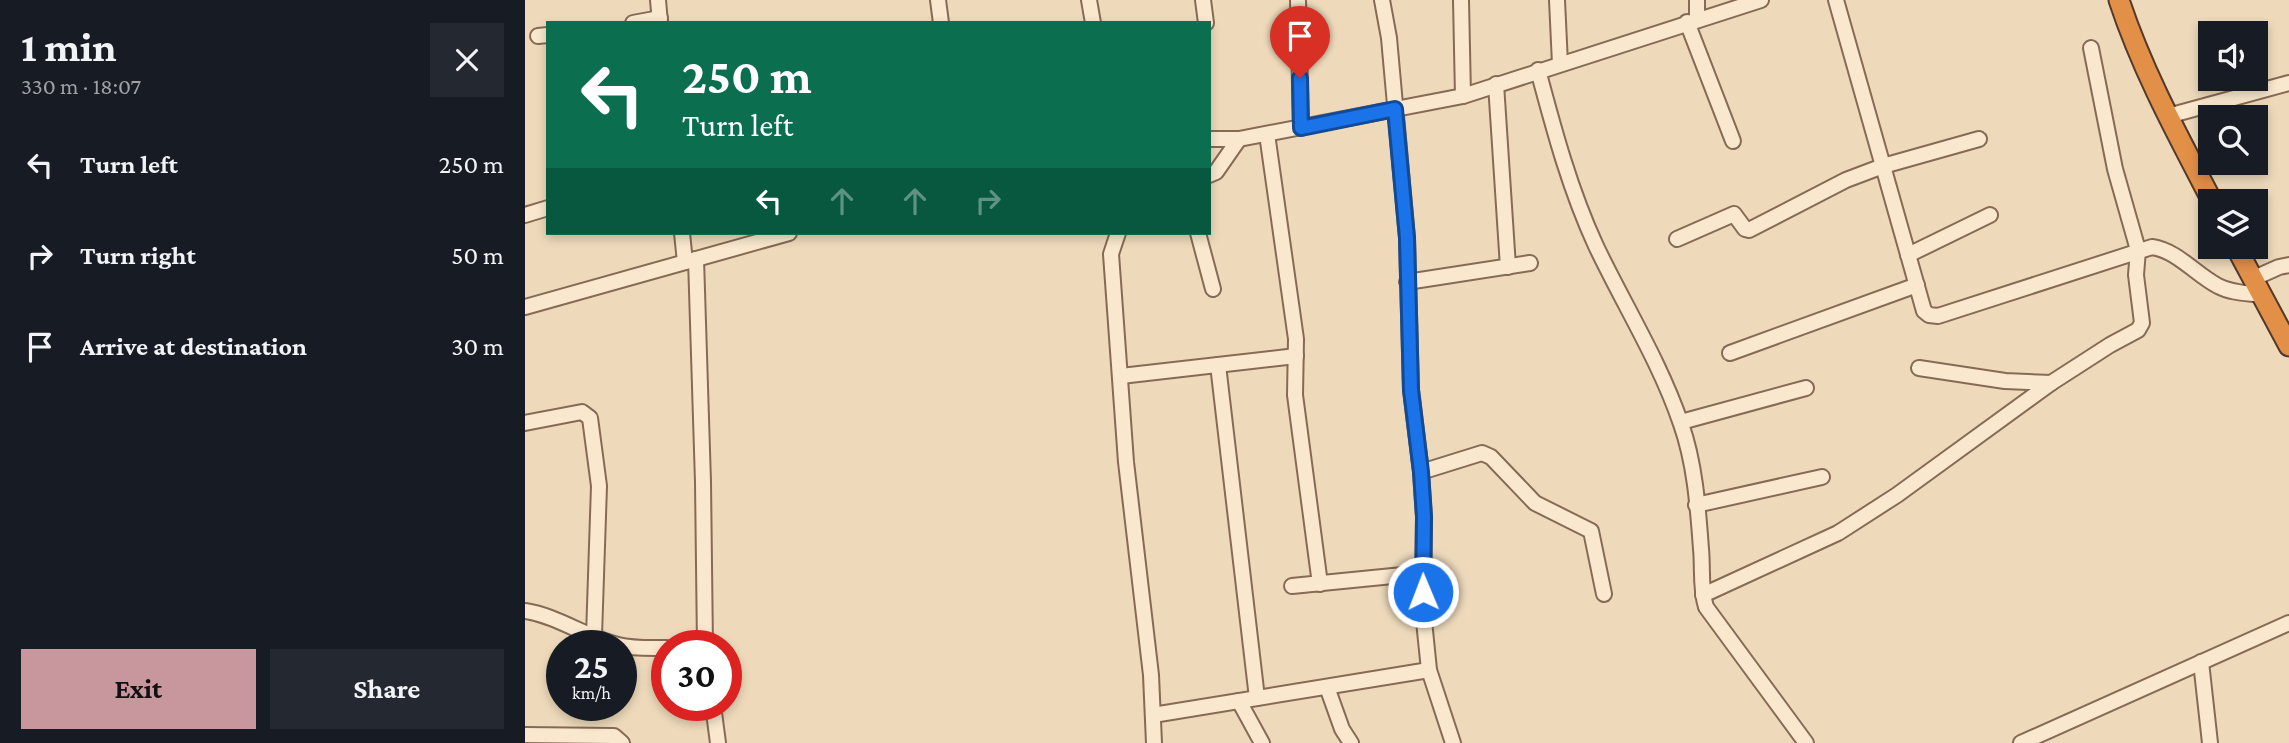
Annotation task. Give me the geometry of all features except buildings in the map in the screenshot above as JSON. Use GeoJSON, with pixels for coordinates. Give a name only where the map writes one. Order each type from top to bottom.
{"type":"FeatureCollection","features":[{"type":"Feature","properties":{"kind":"highway"},"geometry":{"type":"LineString","coordinates":[[2119,0],[2130,35],[2206,189]]}},
{"type":"Feature","properties":{"kind":"highway"},"geometry":{"type":"LineString","coordinates":[[2242,259],[2289,346]]}},
{"type":"Feature","properties":{"kind":"street"},"geometry":{"type":"LineString","coordinates":[[658,0],[660,21]]}},
{"type":"Feature","properties":{"kind":"street"},"geometry":{"type":"LineString","coordinates":[[938,0],[941,21]]}},
{"type":"Feature","properties":{"kind":"street"},"geometry":{"type":"LineString","coordinates":[[1089,0],[1093,21]]}},
{"type":"Feature","properties":{"kind":"street"},"geometry":{"type":"LineString","coordinates":[[1203,0],[1206,21]]}},
{"type":"Feature","properties":{"kind":"street"},"geometry":{"type":"LineString","coordinates":[[1298,0],[1301,128]]}},
{"type":"Feature","properties":{"kind":"street"},"geometry":{"type":"LineString","coordinates":[[1383,0],[1389,38],[1407,238],[1411,390],[1424,517],[1423,611],[1429,670],[1453,743]]}},
{"type":"Feature","properties":{"kind":"street"},"geometry":{"type":"LineString","coordinates":[[1461,0],[1463,96]]}},
{"type":"Feature","properties":{"kind":"street"},"geometry":{"type":"LineString","coordinates":[[1557,0],[1560,64]]}},
{"type":"Feature","properties":{"kind":"street"},"geometry":{"type":"LineString","coordinates":[[1697,0],[1692,21],[1733,141]]}},
{"type":"Feature","properties":{"kind":"street"},"geometry":{"type":"LineString","coordinates":[[1211,139],[1239,139],[1463,96],[1761,0]]}},
{"type":"Feature","properties":{"kind":"street"},"geometry":{"type":"LineString","coordinates":[[1836,0],[1868,121],[1924,311],[1929,315],[1938,316],[2152,247],[2163,248],[2215,285],[2229,291],[2257,287],[2280,267],[2289,265]]}},
{"type":"Feature","properties":{"kind":"street"},"geometry":{"type":"LineString","coordinates":[[1703,595],[1838,533],[1897,495],[2051,383],[2138,330],[2142,323],[2136,275],[2138,250],[2115,169],[2091,48]]}},
{"type":"Feature","properties":{"kind":"street"},"geometry":{"type":"LineString","coordinates":[[1538,70],[1566,171],[1596,245],[1681,422],[1692,468],[1706,607],[1807,743]]}},
{"type":"Feature","properties":{"kind":"street"},"geometry":{"type":"LineString","coordinates":[[2168,116],[2289,83]]}},
{"type":"Feature","properties":{"kind":"street"},"geometry":{"type":"LineString","coordinates":[[1496,84],[1508,267]]}},
{"type":"Feature","properties":{"kind":"street"},"geometry":{"type":"LineString","coordinates":[[1267,134],[1296,339],[1294,395],[1320,584]]}},
{"type":"Feature","properties":{"kind":"street"},"geometry":{"type":"LineString","coordinates":[[1211,175],[1216,172],[1239,139]]}},
{"type":"Feature","properties":{"kind":"street"},"geometry":{"type":"LineString","coordinates":[[1677,239],[1734,215],[1745,229],[1749,230],[1829,188],[1883,166],[1979,139]]}},
{"type":"Feature","properties":{"kind":"street"},"geometry":{"type":"LineString","coordinates":[[525,215],[546,209]]}},
{"type":"Feature","properties":{"kind":"street"},"geometry":{"type":"LineString","coordinates":[[1908,255],[1990,215]]}},
{"type":"Feature","properties":{"kind":"street"},"geometry":{"type":"LineString","coordinates":[[683,235],[690,261],[703,482],[705,630]]}},
{"type":"Feature","properties":{"kind":"street"},"geometry":{"type":"LineString","coordinates":[[525,307],[782,235]]}},
{"type":"Feature","properties":{"kind":"street"},"geometry":{"type":"LineString","coordinates":[[1117,235],[1111,254],[1126,462],[1151,675],[1154,743]]}},
{"type":"Feature","properties":{"kind":"street"},"geometry":{"type":"LineString","coordinates":[[1199,235],[1213,289]]}},
{"type":"Feature","properties":{"kind":"street"},"geometry":{"type":"LineString","coordinates":[[1407,282],[1531,263]]}},
{"type":"Feature","properties":{"kind":"street"},"geometry":{"type":"LineString","coordinates":[[1730,353],[1917,285]]}},
{"type":"Feature","properties":{"kind":"street"},"geometry":{"type":"LineString","coordinates":[[1121,376],[1296,356]]}},
{"type":"Feature","properties":{"kind":"street"},"geometry":{"type":"LineString","coordinates":[[1218,365],[1257,698]]}},
{"type":"Feature","properties":{"kind":"street"},"geometry":{"type":"LineString","coordinates":[[1919,368],[2005,381],[2051,383]]}},
{"type":"Feature","properties":{"kind":"street"},"geometry":{"type":"LineString","coordinates":[[1681,422],[1806,388]]}},
{"type":"Feature","properties":{"kind":"street"},"geometry":{"type":"LineString","coordinates":[[525,423],[582,412],[590,418],[599,486],[594,630]]}},
{"type":"Feature","properties":{"kind":"street"},"geometry":{"type":"LineString","coordinates":[[1421,472],[1482,453],[1491,457],[1535,503],[1591,531],[1604,594]]}},
{"type":"Feature","properties":{"kind":"street"},"geometry":{"type":"LineString","coordinates":[[1696,505],[1822,477]]}},
{"type":"Feature","properties":{"kind":"street"},"geometry":{"type":"LineString","coordinates":[[1292,586],[1423,573]]}},
{"type":"Feature","properties":{"kind":"street"},"geometry":{"type":"LineString","coordinates":[[525,611],[541,613],[580,630]]}},
{"type":"Feature","properties":{"kind":"street"},"geometry":{"type":"LineString","coordinates":[[2021,743],[2289,623]]}},
{"type":"Feature","properties":{"kind":"street"},"geometry":{"type":"LineString","coordinates":[[2201,662],[2210,743]]}},
{"type":"Feature","properties":{"kind":"street"},"geometry":{"type":"LineString","coordinates":[[1153,715],[1429,670]]}},
{"type":"Feature","properties":{"kind":"street"},"geometry":{"type":"LineString","coordinates":[[1327,687],[1342,729],[1351,743]]}},
{"type":"Feature","properties":{"kind":"street"},"geometry":{"type":"LineString","coordinates":[[1239,701],[1262,743]]}},
{"type":"Feature","properties":{"kind":"street"},"geometry":{"type":"LineString","coordinates":[[715,721],[718,743]]}},
{"type":"Feature","properties":{"kind":"street"},"geometry":{"type":"LineString","coordinates":[[525,735],[614,736],[622,743]]}},
{"type":"Feature","properties":{"kind":"route"},"geometry":{"type":"LineString","coordinates":[[1300,78],[1301,128],[1395,109],[1407,238],[1411,390],[1424,517],[1423,592]]}}]}
